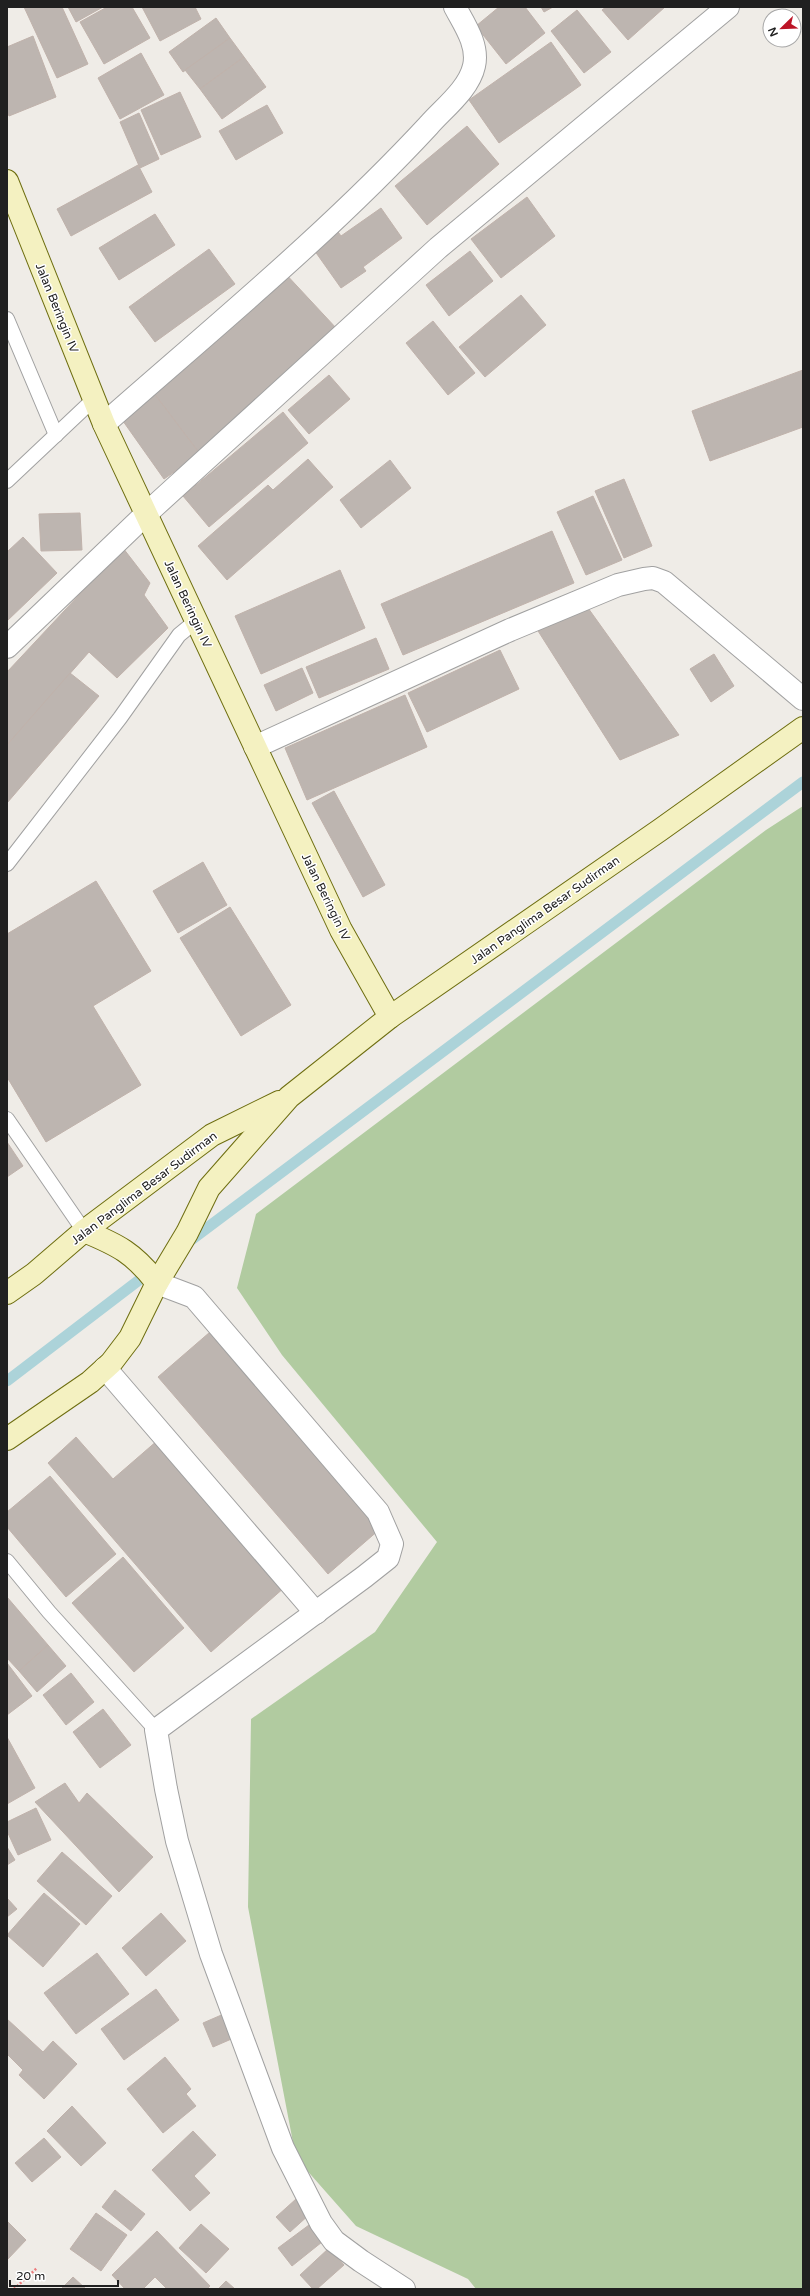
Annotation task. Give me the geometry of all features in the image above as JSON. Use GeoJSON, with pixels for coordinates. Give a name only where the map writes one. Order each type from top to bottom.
{"type":"FeatureCollection","features":[{"type":"Feature","properties":{"kind":"main road","name":"Jalan Beringin IV"},"geometry":{"type":"LineString","coordinates":[[7,182],[104,424],[341,930],[390,1017]]}},
{"type":"Feature","properties":{"kind":"main road","name":"Jalan Panglima Besar Sudirman"},"geometry":{"type":"LineString","coordinates":[[7,1439],[90,1382],[105,1368],[130,1338],[157,1283],[187,1233],[209,1188],[289,1097],[390,1017],[660,830],[803,728]]}},
{"type":"Feature","properties":{"kind":"main road","name":"Jalan Panglima Besar Sudirman"},"geometry":{"type":"LineString","coordinates":[[7,1293],[34,1274],[84,1231],[212,1135],[289,1097]]}},
{"type":"Feature","properties":{"kind":"main road"},"geometry":{"type":"LineString","coordinates":[[84,1231],[114,1244],[136,1259],[157,1283]]}},
{"type":"Feature","properties":{"kind":"street"},"geometry":{"type":"LineString","coordinates":[[104,424],[283,266],[390,167],[466,84],[471,75],[475,58],[473,42],[455,7]]}},
{"type":"Feature","properties":{"kind":"street"},"geometry":{"type":"LineString","coordinates":[[7,647],[146,514],[438,248],[728,7]]}},
{"type":"Feature","properties":{"kind":"street"},"geometry":{"type":"LineString","coordinates":[[255,747],[510,630],[618,586],[653,578],[664,582],[803,699]]}},
{"type":"Feature","properties":{"kind":"street"},"geometry":{"type":"LineString","coordinates":[[157,1283],[194,1297],[378,1512],[392,1544],[388,1558],[316,1613],[156,1730],[166,1789],[178,1841],[209,1946],[283,2148],[321,2223],[334,2241],[361,2261],[404,2289]]}},
{"type":"Feature","properties":{"kind":"street"},"geometry":{"type":"LineString","coordinates":[[105,1368],[316,1613]]}},
{"type":"Feature","properties":{"kind":"lane"},"geometry":{"type":"LineString","coordinates":[[7,319],[56,435]]}},
{"type":"Feature","properties":{"kind":"lane"},"geometry":{"type":"LineString","coordinates":[[7,481],[94,399]]}},
{"type":"Feature","properties":{"kind":"lane"},"geometry":{"type":"LineString","coordinates":[[7,864],[120,718],[179,635],[196,621]]}},
{"type":"Feature","properties":{"kind":"lane"},"geometry":{"type":"LineString","coordinates":[[7,1119],[84,1231]]}},
{"type":"Feature","properties":{"kind":"lane"},"geometry":{"type":"LineString","coordinates":[[7,1561],[49,1612],[156,1730]]}},
{"type":"Feature","properties":{"kind":"path"},"geometry":{"type":"LineString","coordinates":[[14,2289],[37,2268]]}},
{"type":"Feature","properties":{"kind":"green space"},"geometry":{"type":"Polygon","coordinates":[[[803,806],[803,2289],[476,2289],[468,2279],[356,2226],[296,2158],[248,1907],[251,1719],[375,1632],[437,1542],[282,1355],[237,1288],[256,1214],[766,830],[803,806]]]}},
{"type":"Feature","properties":{"kind":"building"},"geometry":{"type":"Polygon","coordinates":[[[24,7],[62,7],[88,64],[57,78],[24,7]]]}},
{"type":"Feature","properties":{"kind":"building"},"geometry":{"type":"Polygon","coordinates":[[[68,7],[103,7],[76,22],[68,7]]]}},
{"type":"Feature","properties":{"kind":"building"},"geometry":{"type":"Polygon","coordinates":[[[107,7],[132,7],[150,38],[104,64],[80,22],[107,7]]]}},
{"type":"Feature","properties":{"kind":"building"},"geometry":{"type":"Polygon","coordinates":[[[142,7],[195,7],[201,19],[160,41],[142,7]]]}},
{"type":"Feature","properties":{"kind":"building"},"geometry":{"type":"Polygon","coordinates":[[[499,7],[525,7],[545,33],[506,64],[476,26],[499,7]]]}},
{"type":"Feature","properties":{"kind":"building"},"geometry":{"type":"Polygon","coordinates":[[[541,7],[553,7],[544,12],[541,7]]]}},
{"type":"Feature","properties":{"kind":"building"},"geometry":{"type":"Polygon","coordinates":[[[606,7],[665,7],[628,40],[602,10],[606,7]]]}},
{"type":"Feature","properties":{"kind":"building"},"geometry":{"type":"Polygon","coordinates":[[[577,10],[611,52],[584,73],[551,31],[577,10]]]}},
{"type":"Feature","properties":{"kind":"building"},"geometry":{"type":"Polygon","coordinates":[[[216,18],[230,38],[183,72],[169,52],[216,18]]]}},
{"type":"Feature","properties":{"kind":"building"},"geometry":{"type":"Polygon","coordinates":[[[33,36],[56,97],[9,116],[7,111],[7,47],[33,36]]]}},
{"type":"Feature","properties":{"kind":"building"},"geometry":{"type":"Polygon","coordinates":[[[230,38],[244,57],[200,89],[185,70],[230,38]]]}},
{"type":"Feature","properties":{"kind":"building"},"geometry":{"type":"Polygon","coordinates":[[[551,42],[581,85],[499,143],[469,100],[551,42]]]}},
{"type":"Feature","properties":{"kind":"building"},"geometry":{"type":"Polygon","coordinates":[[[141,53],[164,95],[120,119],[98,78],[141,53]]]}},
{"type":"Feature","properties":{"kind":"building"},"geometry":{"type":"Polygon","coordinates":[[[244,57],[266,87],[222,119],[200,89],[244,57]]]}},
{"type":"Feature","properties":{"kind":"building"},"geometry":{"type":"Polygon","coordinates":[[[180,92],[201,137],[161,155],[141,110],[180,92]]]}},
{"type":"Feature","properties":{"kind":"building"},"geometry":{"type":"Polygon","coordinates":[[[267,105],[283,133],[236,160],[219,131],[267,105]]]}},
{"type":"Feature","properties":{"kind":"building"},"geometry":{"type":"Polygon","coordinates":[[[139,113],[159,159],[140,168],[120,122],[139,113]]]}},
{"type":"Feature","properties":{"kind":"building"},"geometry":{"type":"Polygon","coordinates":[[[467,126],[499,164],[427,225],[395,186],[467,126]]]}},
{"type":"Feature","properties":{"kind":"building"},"geometry":{"type":"Polygon","coordinates":[[[138,165],[152,192],[71,236],[57,209],[138,165]]]}},
{"type":"Feature","properties":{"kind":"building"},"geometry":{"type":"Polygon","coordinates":[[[527,197],[555,236],[501,278],[471,239],[527,197]]]}},
{"type":"Feature","properties":{"kind":"building"},"geometry":{"type":"Polygon","coordinates":[[[381,208],[402,238],[363,267],[366,271],[341,288],[312,247],[336,229],[341,236],[381,208]]]}},
{"type":"Feature","properties":{"kind":"building"},"geometry":{"type":"Polygon","coordinates":[[[155,214],[175,245],[119,280],[99,248],[155,214]]]}},
{"type":"Feature","properties":{"kind":"building"},"geometry":{"type":"Polygon","coordinates":[[[209,249],[235,284],[155,342],[129,307],[209,249]]]}},
{"type":"Feature","properties":{"kind":"building"},"geometry":{"type":"Polygon","coordinates":[[[470,251],[493,281],[449,316],[426,285],[470,251]]]}},
{"type":"Feature","properties":{"kind":"building"},"geometry":{"type":"Polygon","coordinates":[[[283,271],[337,329],[200,454],[150,388],[283,271]]]}},
{"type":"Feature","properties":{"kind":"building"},"geometry":{"type":"Polygon","coordinates":[[[521,295],[546,325],[485,377],[459,347],[521,295]]]}},
{"type":"Feature","properties":{"kind":"building"},"geometry":{"type":"Polygon","coordinates":[[[433,321],[475,373],[448,395],[406,343],[433,321]]]}},
{"type":"Feature","properties":{"kind":"building"},"geometry":{"type":"Polygon","coordinates":[[[803,370],[803,427],[710,461],[692,411],[803,370]]]}},
{"type":"Feature","properties":{"kind":"building"},"geometry":{"type":"Polygon","coordinates":[[[329,375],[350,399],[309,434],[288,410],[329,375]]]}},
{"type":"Feature","properties":{"kind":"building"},"geometry":{"type":"Polygon","coordinates":[[[150,388],[200,454],[164,479],[118,414],[150,388]]]}},
{"type":"Feature","properties":{"kind":"building"},"geometry":{"type":"Polygon","coordinates":[[[283,412],[308,443],[209,527],[183,496],[283,412]]]}},
{"type":"Feature","properties":{"kind":"building"},"geometry":{"type":"Polygon","coordinates":[[[308,459],[333,487],[227,580],[198,546],[268,485],[273,490],[308,459]]]}},
{"type":"Feature","properties":{"kind":"building"},"geometry":{"type":"Polygon","coordinates":[[[390,460],[411,488],[361,528],[340,500],[390,460]]]}},
{"type":"Feature","properties":{"kind":"building"},"geometry":{"type":"Polygon","coordinates":[[[624,479],[652,546],[624,558],[595,491],[624,479]]]}},
{"type":"Feature","properties":{"kind":"building"},"geometry":{"type":"Polygon","coordinates":[[[593,496],[622,560],[586,575],[557,512],[593,496]]]}},
{"type":"Feature","properties":{"kind":"building"},"geometry":{"type":"Polygon","coordinates":[[[80,513],[82,550],[41,551],[39,514],[80,513]]]}},
{"type":"Feature","properties":{"kind":"building"},"geometry":{"type":"Polygon","coordinates":[[[552,531],[574,583],[403,655],[381,604],[552,531]]]}},
{"type":"Feature","properties":{"kind":"building"},"geometry":{"type":"Polygon","coordinates":[[[23,537],[57,573],[7,621],[7,552],[23,537]]]}},
{"type":"Feature","properties":{"kind":"building"},"geometry":{"type":"Polygon","coordinates":[[[123,548],[150,583],[144,595],[168,628],[117,678],[89,652],[7,745],[7,672],[123,548]]]}},
{"type":"Feature","properties":{"kind":"building"},"geometry":{"type":"Polygon","coordinates":[[[340,570],[365,628],[261,674],[235,616],[340,570]]]}},
{"type":"Feature","properties":{"kind":"building"},"geometry":{"type":"Polygon","coordinates":[[[583,601],[679,735],[620,760],[533,623],[583,601]]]}},
{"type":"Feature","properties":{"kind":"building"},"geometry":{"type":"Polygon","coordinates":[[[376,638],[389,669],[319,698],[306,667],[376,638]]]}},
{"type":"Feature","properties":{"kind":"building"},"geometry":{"type":"Polygon","coordinates":[[[500,650],[519,689],[427,732],[408,693],[500,650]]]}},
{"type":"Feature","properties":{"kind":"building"},"geometry":{"type":"Polygon","coordinates":[[[714,654],[734,686],[711,702],[690,669],[714,654]]]}},
{"type":"Feature","properties":{"kind":"building"},"geometry":{"type":"Polygon","coordinates":[[[302,668],[313,693],[276,711],[264,685],[302,668]]]}},
{"type":"Feature","properties":{"kind":"building"},"geometry":{"type":"Polygon","coordinates":[[[70,673],[99,696],[7,803],[7,745],[70,673]]]}},
{"type":"Feature","properties":{"kind":"building"},"geometry":{"type":"Polygon","coordinates":[[[405,695],[427,747],[307,800],[285,748],[405,695]]]}},
{"type":"Feature","properties":{"kind":"building"},"geometry":{"type":"Polygon","coordinates":[[[334,791],[385,885],[363,897],[312,803],[334,791]]]}},
{"type":"Feature","properties":{"kind":"building"},"geometry":{"type":"Polygon","coordinates":[[[203,862],[227,905],[178,933],[153,891],[203,862]]]}},
{"type":"Feature","properties":{"kind":"building"},"geometry":{"type":"Polygon","coordinates":[[[96,881],[151,971],[93,1006],[141,1085],[46,1142],[7,1077],[7,934],[96,881]]]}},
{"type":"Feature","properties":{"kind":"building"},"geometry":{"type":"Polygon","coordinates":[[[230,907],[291,1005],[241,1036],[180,938],[230,907]]]}},
{"type":"Feature","properties":{"kind":"building"},"geometry":{"type":"Polygon","coordinates":[[[7,1142],[23,1166],[7,1177],[7,1142]]]}},
{"type":"Feature","properties":{"kind":"building"},"geometry":{"type":"Polygon","coordinates":[[[210,1332],[380,1529],[328,1574],[158,1377],[210,1332]]]}},
{"type":"Feature","properties":{"kind":"building"},"geometry":{"type":"Polygon","coordinates":[[[76,1437],[113,1479],[158,1440],[285,1587],[211,1652],[48,1463],[76,1437]]]}},
{"type":"Feature","properties":{"kind":"building"},"geometry":{"type":"Polygon","coordinates":[[[50,1476],[116,1554],[66,1597],[7,1527],[7,1512],[50,1476]]]}},
{"type":"Feature","properties":{"kind":"building"},"geometry":{"type":"Polygon","coordinates":[[[123,1557],[184,1628],[134,1672],[72,1603],[123,1557]]]}},
{"type":"Feature","properties":{"kind":"building"},"geometry":{"type":"Polygon","coordinates":[[[7,1597],[48,1645],[19,1671],[7,1658],[7,1597]]]}},
{"type":"Feature","properties":{"kind":"building"},"geometry":{"type":"Polygon","coordinates":[[[48,1645],[66,1666],[37,1692],[19,1671],[48,1645]]]}},
{"type":"Feature","properties":{"kind":"building"},"geometry":{"type":"Polygon","coordinates":[[[7,1663],[32,1696],[7,1715],[7,1663]]]}},
{"type":"Feature","properties":{"kind":"building"},"geometry":{"type":"Polygon","coordinates":[[[71,1673],[94,1702],[66,1725],[43,1695],[71,1673]]]}},
{"type":"Feature","properties":{"kind":"building"},"geometry":{"type":"Polygon","coordinates":[[[103,1709],[131,1745],[100,1768],[73,1732],[103,1709]]]}},
{"type":"Feature","properties":{"kind":"building"},"geometry":{"type":"Polygon","coordinates":[[[7,1737],[35,1788],[7,1804],[7,1737]]]}},
{"type":"Feature","properties":{"kind":"building"},"geometry":{"type":"Polygon","coordinates":[[[65,1783],[79,1803],[87,1793],[153,1857],[119,1892],[35,1802],[65,1783]]]}},
{"type":"Feature","properties":{"kind":"building"},"geometry":{"type":"Polygon","coordinates":[[[36,1808],[51,1840],[18,1855],[7,1831],[7,1822],[36,1808]]]}},
{"type":"Feature","properties":{"kind":"building"},"geometry":{"type":"Polygon","coordinates":[[[7,1847],[15,1860],[7,1865],[7,1847]]]}},
{"type":"Feature","properties":{"kind":"building"},"geometry":{"type":"Polygon","coordinates":[[[62,1852],[112,1896],[86,1925],[37,1881],[62,1852]]]}},
{"type":"Feature","properties":{"kind":"building"},"geometry":{"type":"Polygon","coordinates":[[[44,1893],[80,1924],[43,1967],[7,1935],[44,1893]]]}},
{"type":"Feature","properties":{"kind":"building"},"geometry":{"type":"Polygon","coordinates":[[[7,1898],[17,1909],[7,1917],[7,1898]]]}},
{"type":"Feature","properties":{"kind":"building"},"geometry":{"type":"Polygon","coordinates":[[[161,1913],[186,1941],[146,1976],[122,1948],[161,1913]]]}},
{"type":"Feature","properties":{"kind":"building"},"geometry":{"type":"Polygon","coordinates":[[[97,1953],[129,1994],[76,2034],[44,1993],[97,1953]]]}},
{"type":"Feature","properties":{"kind":"building"},"geometry":{"type":"Polygon","coordinates":[[[156,1989],[179,2020],[124,2060],[101,2029],[156,1989]]]}},
{"type":"Feature","properties":{"kind":"building"},"geometry":{"type":"Polygon","coordinates":[[[226,2013],[236,2037],[213,2047],[203,2023],[226,2013]]]}},
{"type":"Feature","properties":{"kind":"building"},"geometry":{"type":"Polygon","coordinates":[[[7,2019],[43,2052],[53,2041],[77,2064],[44,2099],[19,2075],[23,2070],[7,2054],[7,2019]]]}},
{"type":"Feature","properties":{"kind":"building"},"geometry":{"type":"Polygon","coordinates":[[[165,2057],[191,2089],[186,2094],[196,2106],[163,2133],[127,2089],[165,2057]]]}},
{"type":"Feature","properties":{"kind":"building"},"geometry":{"type":"Polygon","coordinates":[[[72,2106],[106,2143],[81,2166],[47,2131],[72,2106]]]}},
{"type":"Feature","properties":{"kind":"building"},"geometry":{"type":"Polygon","coordinates":[[[193,2131],[216,2155],[194,2176],[210,2193],[190,2211],[152,2170],[193,2131]]]}},
{"type":"Feature","properties":{"kind":"building"},"geometry":{"type":"Polygon","coordinates":[[[44,2138],[61,2157],[32,2182],[15,2163],[44,2138]]]}},
{"type":"Feature","properties":{"kind":"building"},"geometry":{"type":"Polygon","coordinates":[[[115,2190],[145,2214],[131,2231],[102,2207],[115,2190]]]}},
{"type":"Feature","properties":{"kind":"building"},"geometry":{"type":"Polygon","coordinates":[[[296,2199],[310,2214],[290,2232],[276,2217],[296,2199]]]}},
{"type":"Feature","properties":{"kind":"building"},"geometry":{"type":"Polygon","coordinates":[[[96,2213],[127,2235],[101,2271],[70,2249],[96,2213]]]}},
{"type":"Feature","properties":{"kind":"building"},"geometry":{"type":"Polygon","coordinates":[[[7,2221],[26,2240],[7,2260],[7,2221]]]}},
{"type":"Feature","properties":{"kind":"building"},"geometry":{"type":"Polygon","coordinates":[[[201,2224],[229,2249],[206,2273],[179,2248],[201,2224]]]}},
{"type":"Feature","properties":{"kind":"building"},"geometry":{"type":"Polygon","coordinates":[[[309,2225],[322,2242],[292,2266],[278,2248],[309,2225]]]}},
{"type":"Feature","properties":{"kind":"building"},"geometry":{"type":"Polygon","coordinates":[[[157,2231],[210,2286],[207,2289],[167,2289],[155,2277],[143,2289],[125,2289],[112,2275],[157,2231]]]}},
{"type":"Feature","properties":{"kind":"building"},"geometry":{"type":"Polygon","coordinates":[[[329,2248],[344,2265],[317,2289],[313,2289],[300,2275],[329,2248]]]}},
{"type":"Feature","properties":{"kind":"building"},"geometry":{"type":"Polygon","coordinates":[[[73,2277],[86,2289],[61,2289],[73,2277]]]}},
{"type":"Feature","properties":{"kind":"building"},"geometry":{"type":"Polygon","coordinates":[[[226,2281],[235,2289],[218,2289],[226,2281]]]}},
{"type":"Feature","properties":{"kind":"waterway"},"geometry":{"type":"LineString","coordinates":[[187,1243],[803,782]]}},
{"type":"Feature","properties":{"kind":"waterway"},"geometry":{"type":"LineString","coordinates":[[7,1381],[151,1271]]}}]}
